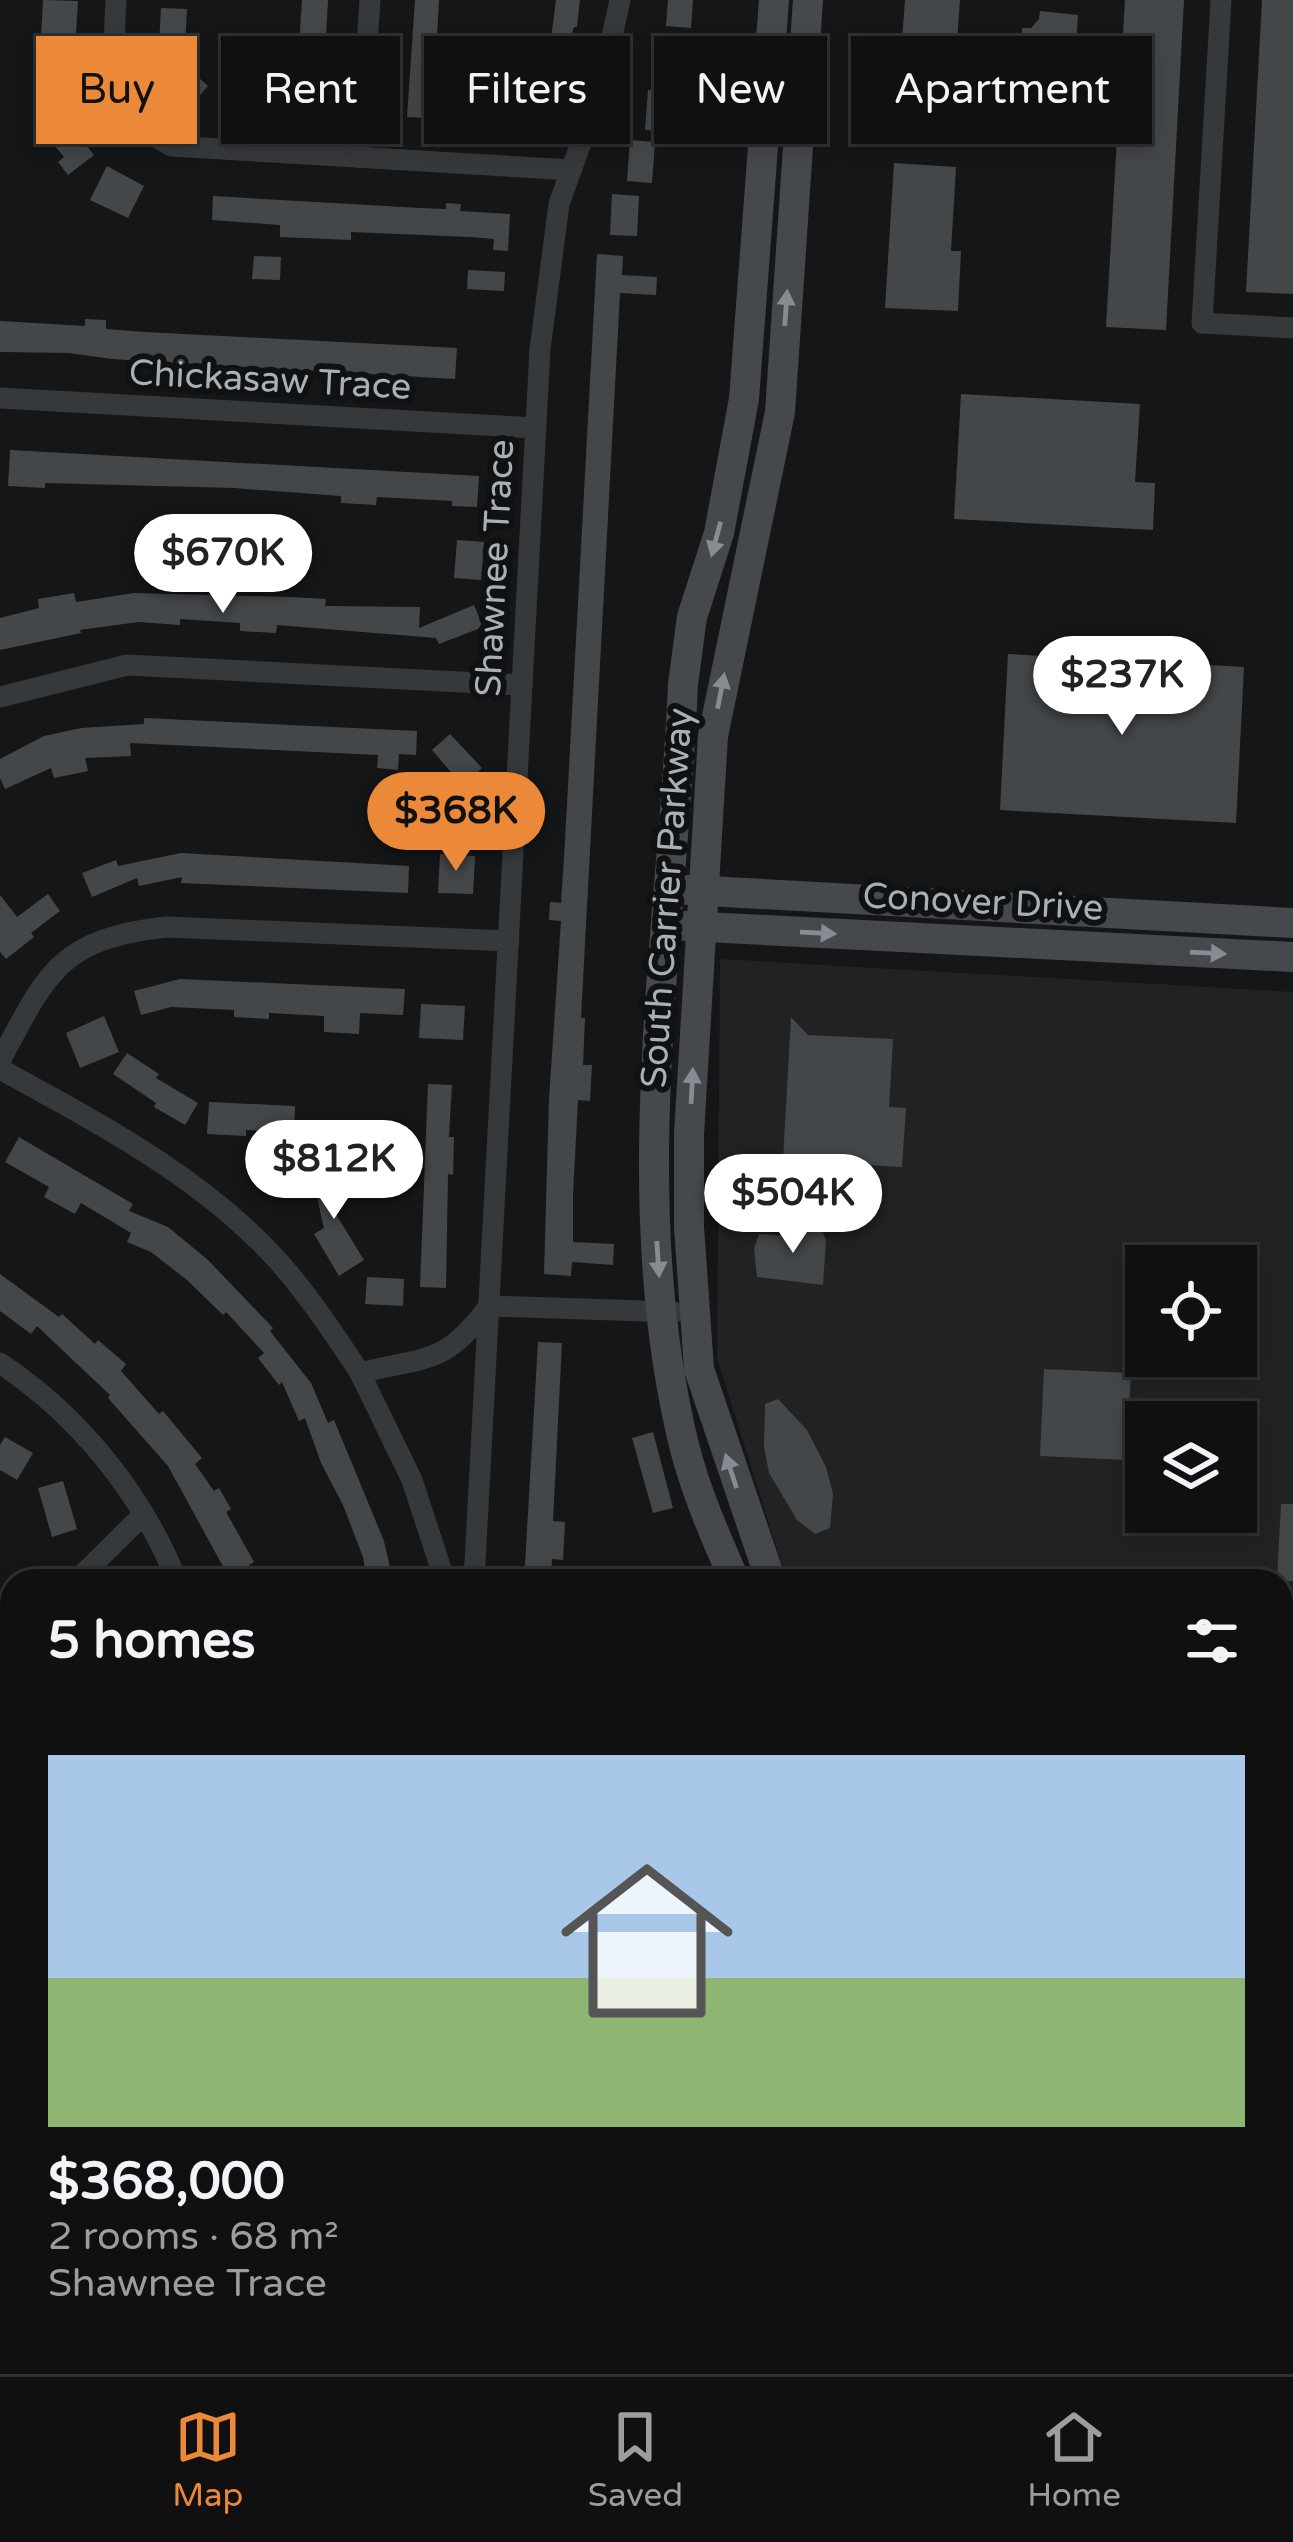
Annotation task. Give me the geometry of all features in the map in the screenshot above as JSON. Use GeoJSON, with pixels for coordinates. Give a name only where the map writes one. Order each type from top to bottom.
{"type":"FeatureCollection","features":[{"type":"Feature","properties":{"kind":"main road","name":"South Carrier Parkway"},"geometry":{"type":"LineString","coordinates":[[730,1569],[685,1450],[670,1378],[653,1148],[683,684],[692,616],[719,533],[744,400],[774,0]]}},
{"type":"Feature","properties":{"kind":"main road","name":"South Carrier Parkway"},"geometry":{"type":"LineString","coordinates":[[766,1569],[699,1369],[689,1134],[713,736],[780,412],[808,0]]}},
{"type":"Feature","properties":{"kind":"main road","name":"Conover Drive"},"geometry":{"type":"LineString","coordinates":[[670,890],[1293,923]]}},
{"type":"Feature","properties":{"kind":"main road","name":"Conover Drive"},"geometry":{"type":"LineString","coordinates":[[668,926],[1293,957]]}},
{"type":"Feature","properties":{"kind":"street"},"geometry":{"type":"LineString","coordinates":[[116,0],[114,44],[120,91],[138,125],[171,146],[571,170]]}},
{"type":"Feature","properties":{"kind":"street"},"geometry":{"type":"LineString","coordinates":[[359,158],[370,0]]}},
{"type":"Feature","properties":{"kind":"street","name":"Shawnee Trace"},"geometry":{"type":"LineString","coordinates":[[475,1569],[548,274],[559,204],[607,66],[620,0]]}},
{"type":"Feature","properties":{"kind":"street"},"geometry":{"type":"LineString","coordinates":[[1221,0],[1202,323],[1293,328]]}},
{"type":"Feature","properties":{"kind":"street","name":"Chickasaw Trace"},"geometry":{"type":"LineString","coordinates":[[0,398],[536,428]]}},
{"type":"Feature","properties":{"kind":"street"},"geometry":{"type":"LineString","coordinates":[[0,697],[127,665],[522,685]]}},
{"type":"Feature","properties":{"kind":"street"},"geometry":{"type":"LineString","coordinates":[[441,1569],[412,1480],[360,1373],[278,1261],[237,1223],[115,1132],[0,1065],[38,990],[65,958],[117,932],[166,927],[509,941]]}},
{"type":"Feature","properties":{"kind":"street"},"geometry":{"type":"LineString","coordinates":[[360,1373],[439,1354],[465,1337],[489,1306],[694,1312]]}},
{"type":"Feature","properties":{"kind":"street"},"geometry":{"type":"LineString","coordinates":[[0,1363],[40,1390],[86,1435],[144,1514],[171,1569]]}},
{"type":"Feature","properties":{"kind":"street"},"geometry":{"type":"LineString","coordinates":[[88,1569],[144,1514]]}},
{"type":"Feature","properties":{"kind":"shaded area"},"geometry":{"type":"Polygon","coordinates":[[[720,959],[1293,992],[1293,1569],[783,1569],[717,1358],[720,959]]]}},
{"type":"Feature","properties":{"kind":"building"},"geometry":{"type":"Polygon","coordinates":[[[43,0],[78,1],[76,36],[41,36],[43,0]]]}},
{"type":"Feature","properties":{"kind":"building"},"geometry":{"type":"Polygon","coordinates":[[[302,0],[328,0],[326,36],[300,36],[302,0]]]}},
{"type":"Feature","properties":{"kind":"building"},"geometry":{"type":"Polygon","coordinates":[[[415,0],[439,0],[437,36],[424,36],[424,118],[407,117],[415,0]]]}},
{"type":"Feature","properties":{"kind":"building"},"geometry":{"type":"Polygon","coordinates":[[[556,0],[580,0],[571,36],[551,36],[556,0]]]}},
{"type":"Feature","properties":{"kind":"building"},"geometry":{"type":"Polygon","coordinates":[[[668,0],[693,0],[691,28],[666,26],[668,0]]]}},
{"type":"Feature","properties":{"kind":"building"},"geometry":{"type":"Polygon","coordinates":[[[905,0],[960,0],[957,36],[902,36],[905,0]]]}},
{"type":"Feature","properties":{"kind":"building"},"geometry":{"type":"Polygon","coordinates":[[[1125,0],[1184,0],[1166,330],[1106,327],[1117,144],[1152,144],[1152,36],[1123,36],[1125,0]]]}},
{"type":"Feature","properties":{"kind":"building"},"geometry":{"type":"Polygon","coordinates":[[[1262,0],[1293,0],[1293,294],[1246,292],[1262,0]]]}},
{"type":"Feature","properties":{"kind":"building"},"geometry":{"type":"Polygon","coordinates":[[[161,8],[187,9],[186,36],[159,36],[161,8]]]}},
{"type":"Feature","properties":{"kind":"building"},"geometry":{"type":"Polygon","coordinates":[[[1040,11],[1078,15],[1077,36],[1022,36],[1022,28],[1031,28],[1040,11]]]}},
{"type":"Feature","properties":{"kind":"building"},"geometry":{"type":"Polygon","coordinates":[[[197,76],[208,86],[197,98],[197,76]]]}},
{"type":"Feature","properties":{"kind":"building"},"geometry":{"type":"Polygon","coordinates":[[[648,90],[654,90],[654,131],[645,130],[648,90]]]}},
{"type":"Feature","properties":{"kind":"building"},"geometry":{"type":"Polygon","coordinates":[[[630,140],[654,142],[652,183],[627,181],[630,140]]]}},
{"type":"Feature","properties":{"kind":"building"},"geometry":{"type":"Polygon","coordinates":[[[53,144],[85,144],[94,155],[68,175],[58,162],[64,157],[53,144]]]}},
{"type":"Feature","properties":{"kind":"building"},"geometry":{"type":"Polygon","coordinates":[[[894,163],[956,167],[951,251],[961,251],[958,311],[885,308],[894,163]]]}},
{"type":"Feature","properties":{"kind":"building"},"geometry":{"type":"Polygon","coordinates":[[[107,166],[144,186],[128,218],[90,200],[107,166]]]}},
{"type":"Feature","properties":{"kind":"building"},"geometry":{"type":"Polygon","coordinates":[[[612,194],[639,196],[637,236],[610,235],[612,194]]]}},
{"type":"Feature","properties":{"kind":"building"},"geometry":{"type":"Polygon","coordinates":[[[213,196],[446,209],[446,203],[461,204],[460,211],[510,214],[508,251],[493,250],[494,239],[470,237],[351,232],[351,240],[280,237],[280,225],[212,220],[213,196]]]}},
{"type":"Feature","properties":{"kind":"building"},"geometry":{"type":"Polygon","coordinates":[[[597,254],[623,256],[622,275],[657,277],[656,295],[620,293],[581,1018],[585,1018],[583,1065],[592,1065],[590,1101],[578,1100],[573,1194],[573,1242],[614,1244],[613,1265],[572,1262],[571,1276],[544,1274],[561,921],[549,920],[550,902],[561,903],[597,254]]]}},
{"type":"Feature","properties":{"kind":"building"},"geometry":{"type":"Polygon","coordinates":[[[254,256],[281,257],[280,280],[252,279],[254,256]]]}},
{"type":"Feature","properties":{"kind":"building"},"geometry":{"type":"Polygon","coordinates":[[[468,270],[505,272],[504,291],[467,289],[468,270]]]}},
{"type":"Feature","properties":{"kind":"building"},"geometry":{"type":"Polygon","coordinates":[[[85,319],[106,320],[106,329],[457,348],[455,379],[0,352],[0,321],[85,326],[85,319]]]}},
{"type":"Feature","properties":{"kind":"building"},"geometry":{"type":"Polygon","coordinates":[[[961,394],[1140,404],[1135,482],[1155,483],[1153,530],[954,519],[961,394]]]}},
{"type":"Feature","properties":{"kind":"building"},"geometry":{"type":"Polygon","coordinates":[[[10,450],[479,476],[477,507],[377,497],[376,505],[341,503],[341,496],[234,488],[8,486],[10,450]]]}},
{"type":"Feature","properties":{"kind":"building"},"geometry":{"type":"Polygon","coordinates":[[[457,540],[484,542],[481,580],[454,578],[457,540]]]}},
{"type":"Feature","properties":{"kind":"building"},"geometry":{"type":"Polygon","coordinates":[[[74,593],[76,602],[134,593],[326,599],[325,606],[420,607],[419,628],[474,605],[483,627],[439,644],[436,638],[277,625],[276,633],[240,631],[240,623],[180,619],[180,625],[138,622],[80,630],[0,650],[0,618],[39,608],[38,599],[74,593]]]}},
{"type":"Feature","properties":{"kind":"building"},"geometry":{"type":"Polygon","coordinates":[[[1008,654],[1244,667],[1236,823],[1000,810],[1008,654]]]}},
{"type":"Feature","properties":{"kind":"building"},"geometry":{"type":"Polygon","coordinates":[[[144,718],[417,731],[416,755],[399,754],[398,770],[377,768],[378,755],[130,743],[131,756],[85,758],[88,771],[54,778],[51,768],[5,789],[0,759],[44,736],[144,724],[144,718]]]}},
{"type":"Feature","properties":{"kind":"building"},"geometry":{"type":"Polygon","coordinates":[[[450,734],[482,768],[463,786],[432,750],[450,734]]]}},
{"type":"Feature","properties":{"kind":"building"},"geometry":{"type":"Polygon","coordinates":[[[181,853],[409,866],[408,893],[181,883],[182,877],[139,886],[137,878],[92,897],[82,873],[116,860],[118,866],[181,853]]]}},
{"type":"Feature","properties":{"kind":"building"},"geometry":{"type":"Polygon","coordinates":[[[440,854],[475,856],[473,894],[438,893],[440,854]]]}},
{"type":"Feature","properties":{"kind":"building"},"geometry":{"type":"Polygon","coordinates":[[[48,894],[60,911],[6,959],[0,952],[0,895],[17,917],[48,894]]]}},
{"type":"Feature","properties":{"kind":"building"},"geometry":{"type":"Polygon","coordinates":[[[180,979],[405,989],[403,1015],[360,1013],[359,1034],[324,1032],[324,1016],[269,1013],[269,1019],[234,1017],[234,1010],[171,1007],[141,1015],[134,991],[180,979]]]}},
{"type":"Feature","properties":{"kind":"building"},"geometry":{"type":"Polygon","coordinates":[[[421,1004],[465,1006],[463,1040],[419,1038],[421,1004]]]}},
{"type":"Feature","properties":{"kind":"building"},"geometry":{"type":"Polygon","coordinates":[[[104,1016],[119,1052],[80,1068],[66,1033],[104,1016]]]}},
{"type":"Feature","properties":{"kind":"building"},"geometry":{"type":"Polygon","coordinates":[[[791,1017],[808,1035],[893,1039],[889,1107],[906,1108],[902,1167],[783,1160],[791,1017]]]}},
{"type":"Feature","properties":{"kind":"building"},"geometry":{"type":"Polygon","coordinates":[[[127,1053],[159,1074],[156,1078],[198,1103],[185,1125],[113,1074],[127,1053]]]}},
{"type":"Feature","properties":{"kind":"building"},"geometry":{"type":"Polygon","coordinates":[[[428,1084],[452,1085],[453,1175],[448,1174],[446,1288],[420,1287],[428,1084]]]}},
{"type":"Feature","properties":{"kind":"building"},"geometry":{"type":"Polygon","coordinates":[[[209,1102],[295,1106],[294,1132],[207,1134],[209,1102]]]}},
{"type":"Feature","properties":{"kind":"building"},"geometry":{"type":"Polygon","coordinates":[[[19,1137],[133,1204],[129,1211],[168,1227],[208,1260],[273,1328],[270,1331],[311,1383],[328,1423],[334,1420],[384,1541],[390,1569],[365,1569],[305,1418],[299,1421],[282,1382],[279,1385],[258,1358],[264,1353],[226,1312],[223,1315],[151,1252],[127,1242],[131,1233],[81,1203],[75,1214],[44,1197],[49,1187],[5,1162],[19,1137]]]}},
{"type":"Feature","properties":{"kind":"building"},"geometry":{"type":"Polygon","coordinates":[[[336,1165],[344,1200],[329,1203],[364,1260],[339,1276],[314,1234],[324,1228],[311,1171],[336,1165]]]}},
{"type":"Feature","properties":{"kind":"building"},"geometry":{"type":"Polygon","coordinates":[[[798,1221],[819,1222],[826,1240],[823,1285],[757,1277],[754,1249],[759,1234],[804,1237],[798,1221]]]}},
{"type":"Feature","properties":{"kind":"building"},"geometry":{"type":"Polygon","coordinates":[[[0,1274],[126,1364],[121,1371],[202,1458],[195,1464],[214,1491],[219,1488],[231,1509],[226,1512],[254,1562],[250,1569],[224,1569],[168,1466],[110,1395],[37,1326],[31,1334],[0,1311],[0,1274]]]}},
{"type":"Feature","properties":{"kind":"building"},"geometry":{"type":"Polygon","coordinates":[[[367,1277],[404,1279],[403,1306],[365,1304],[367,1277]]]}},
{"type":"Feature","properties":{"kind":"building"},"geometry":{"type":"Polygon","coordinates":[[[538,1342],[562,1343],[553,1521],[565,1522],[563,1560],[552,1559],[552,1569],[525,1569],[538,1342]]]}},
{"type":"Feature","properties":{"kind":"building"},"geometry":{"type":"Polygon","coordinates":[[[1044,1369],[1125,1373],[1131,1377],[1129,1401],[1125,1401],[1125,1460],[1040,1456],[1044,1369]]]}},
{"type":"Feature","properties":{"kind":"building"},"geometry":{"type":"Polygon","coordinates":[[[778,1399],[807,1430],[826,1467],[833,1494],[830,1528],[815,1534],[797,1520],[769,1473],[765,1404],[778,1399]]]}},
{"type":"Feature","properties":{"kind":"building"},"geometry":{"type":"Polygon","coordinates":[[[653,1432],[673,1508],[653,1513],[632,1438],[653,1432]]]}},
{"type":"Feature","properties":{"kind":"building"},"geometry":{"type":"Polygon","coordinates":[[[5,1437],[33,1453],[17,1480],[0,1470],[0,1445],[5,1437]]]}},
{"type":"Feature","properties":{"kind":"building"},"geometry":{"type":"Polygon","coordinates":[[[63,1481],[77,1529],[52,1537],[38,1488],[63,1481]]]}},
{"type":"Feature","properties":{"kind":"building"},"geometry":{"type":"Polygon","coordinates":[[[1281,1504],[1293,1504],[1293,1569],[1278,1569],[1281,1504]]]}}]}
